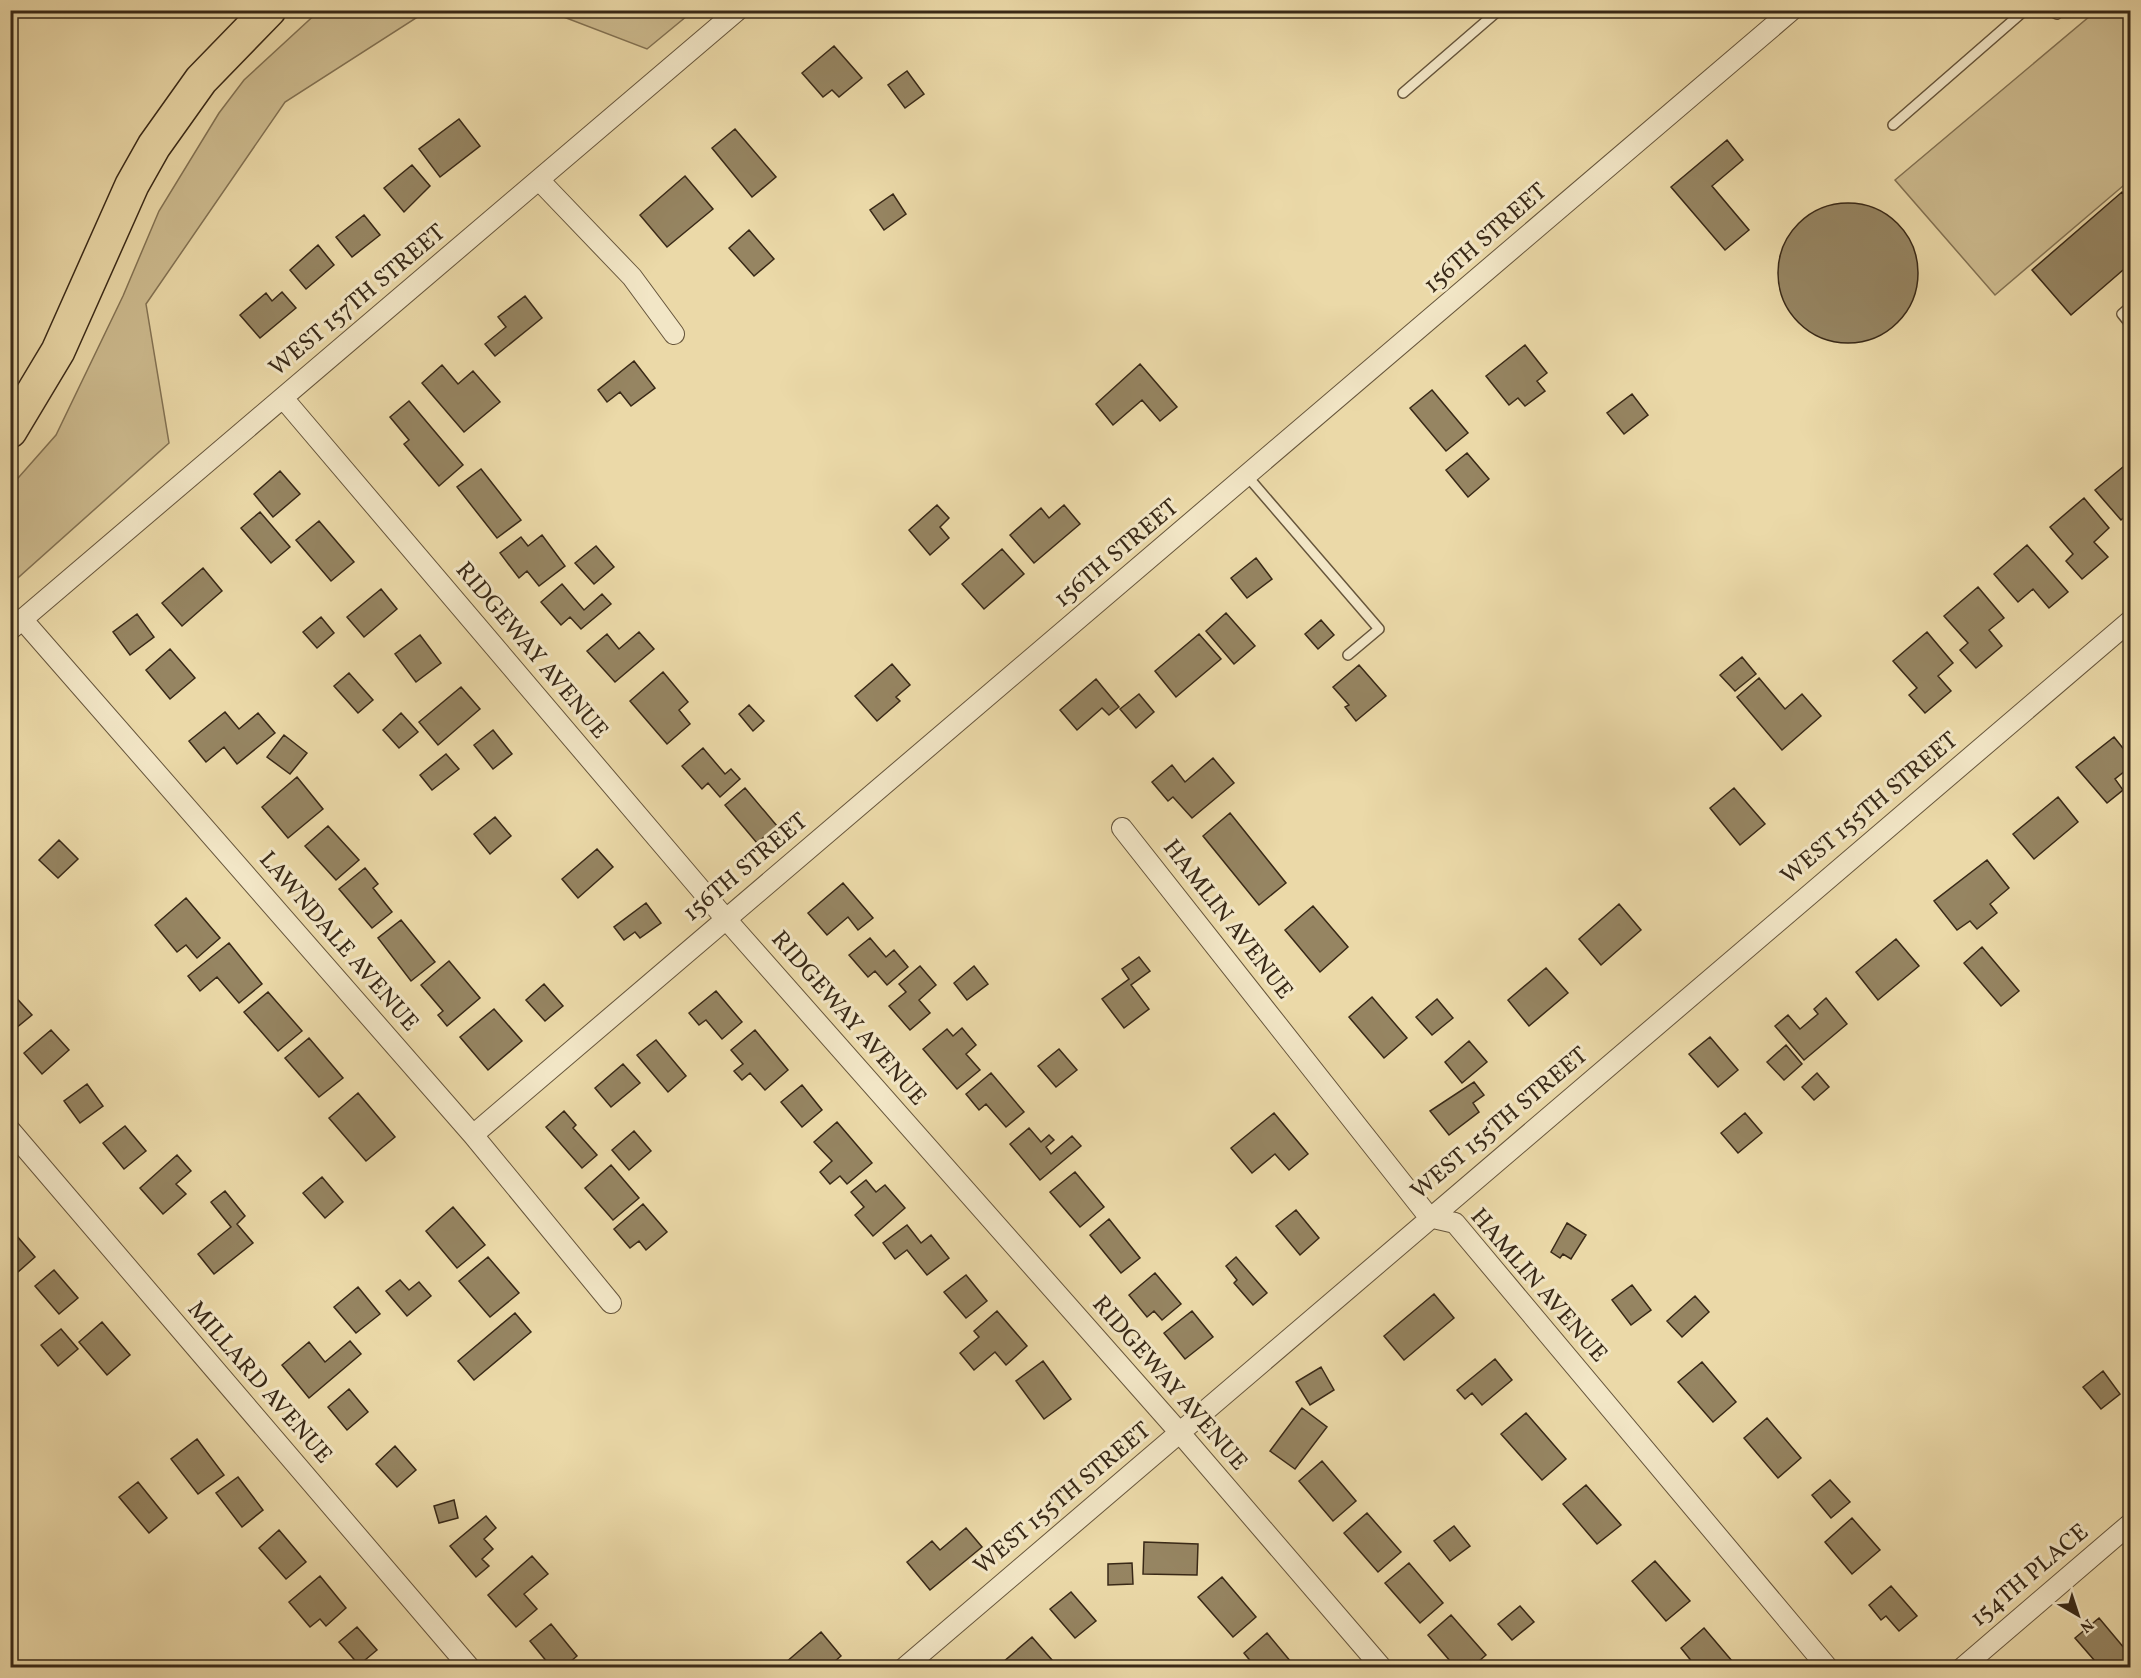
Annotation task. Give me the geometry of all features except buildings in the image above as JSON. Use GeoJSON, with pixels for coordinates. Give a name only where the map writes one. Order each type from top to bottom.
{"type":"FeatureCollection","features":[{"type":"Feature","properties":{"kind":"highway"},"geometry":{"type":"LineString","coordinates":[[10,431],[58,351],[114,223],[154,146],[201,80],[269,10]]}},
{"type":"Feature","properties":{"kind":"street","name":"WEST 157TH STREET"},"geometry":{"type":"LineString","coordinates":[[16,624],[738,10]]}},
{"type":"Feature","properties":{"kind":"street","name":"156TH STREET"},"geometry":{"type":"LineString","coordinates":[[473,1135],[725,918],[1248,477],[1792,10]]}},
{"type":"Feature","properties":{"kind":"street"},"geometry":{"type":"LineString","coordinates":[[539,180],[632,277],[674,334]]}},
{"type":"Feature","properties":{"kind":"street","name":"RIDGEWAY AVENUE"},"geometry":{"type":"LineString","coordinates":[[283,398],[725,918],[1180,1433],[1382,1668]]}},
{"type":"Feature","properties":{"kind":"street","name":"WEST 155TH STREET"},"geometry":{"type":"LineString","coordinates":[[916,1664],[1430,1217],[2130,621]]}},
{"type":"Feature","properties":{"kind":"street","name":"LAWNDALE AVENUE"},"geometry":{"type":"LineString","coordinates":[[16,624],[473,1135],[611,1303]]}},
{"type":"Feature","properties":{"kind":"street","name":"HAMLIN AVENUE"},"geometry":{"type":"LineString","coordinates":[[1122,828],[1430,1217],[1455,1223],[1828,1668]]}},
{"type":"Feature","properties":{"kind":"street","name":"MILLARD AVENUE"},"geometry":{"type":"LineString","coordinates":[[10,1130],[470,1668]]}},
{"type":"Feature","properties":{"kind":"street","name":"154TH PLACE"},"geometry":{"type":"LineString","coordinates":[[1962,1668],[2130,1524]]}},
{"type":"Feature","properties":{"kind":"lane"},"geometry":{"type":"LineString","coordinates":[[1403,93],[1499,10]]}},
{"type":"Feature","properties":{"kind":"lane"},"geometry":{"type":"LineString","coordinates":[[1893,125],[2025,10]]}},
{"type":"Feature","properties":{"kind":"lane"},"geometry":{"type":"LineString","coordinates":[[2050,10],[2057,14],[2060,10]]}},
{"type":"Feature","properties":{"kind":"lane"},"geometry":{"type":"LineString","coordinates":[[2130,307],[2122,314],[2130,324]]}},
{"type":"Feature","properties":{"kind":"lane"},"geometry":{"type":"LineString","coordinates":[[1248,477],[1379,629],[1348,655]]}},
{"type":"Feature","properties":{"kind":"shaded area"},"geometry":{"type":"Polygon","coordinates":[[[320,10],[427,11],[285,102],[146,304],[169,443],[11,584],[11,486],[56,435],[123,296],[159,211],[219,113],[244,80],[320,10]]]}},
{"type":"Feature","properties":{"kind":"shaded area"},"geometry":{"type":"Polygon","coordinates":[[[548,11],[693,11],[647,49],[548,11]]]}},
{"type":"Feature","properties":{"kind":"shaded area"},"geometry":{"type":"Polygon","coordinates":[[[2096,11],[2130,11],[2130,180],[1995,295],[1895,180],[2096,11]]]}}]}
